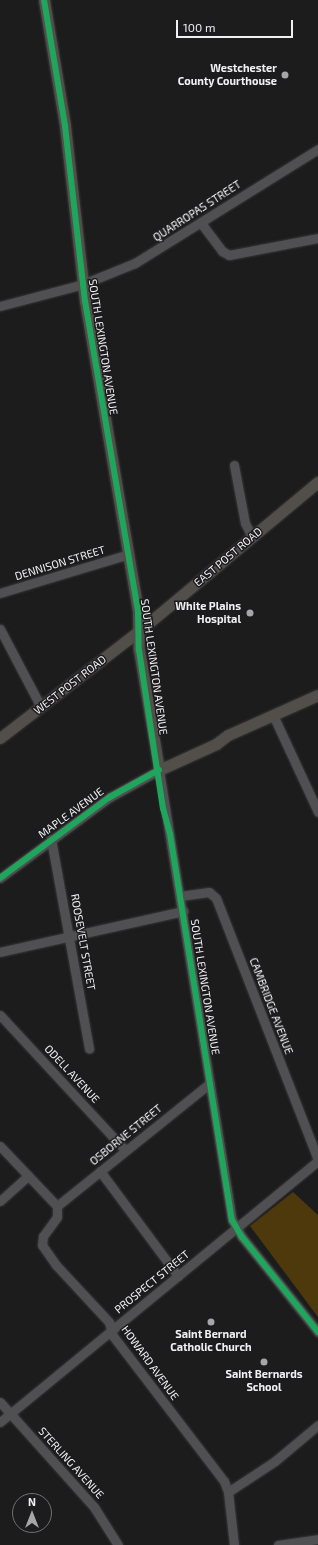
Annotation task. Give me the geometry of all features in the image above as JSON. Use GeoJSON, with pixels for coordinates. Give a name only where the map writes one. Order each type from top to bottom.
{"type":"FeatureCollection","features":[{"type":"Feature","properties":{"kind":"main road","name":"SOUTH LEXINGTON AVENUE"},"geometry":{"type":"LineString","coordinates":[[44,0],[65,126],[83,284],[126,555],[138,611],[140,650],[159,770]]}},
{"type":"Feature","properties":{"kind":"main road","name":"EAST POST ROAD"},"geometry":{"type":"LineString","coordinates":[[139,632],[318,482]]}},
{"type":"Feature","properties":{"kind":"main road","name":"WEST POST ROAD"},"geometry":{"type":"LineString","coordinates":[[0,738],[139,632]]}},
{"type":"Feature","properties":{"kind":"main road","name":"MAPLE AVENUE"},"geometry":{"type":"LineString","coordinates":[[159,770],[318,695]]}},
{"type":"Feature","properties":{"kind":"street","name":"QUARROPAS STREET"},"geometry":{"type":"LineString","coordinates":[[0,306],[83,284],[154,253],[318,149]]}},
{"type":"Feature","properties":{"kind":"street"},"geometry":{"type":"LineString","coordinates":[[201,223],[222,251],[229,255],[318,238]]}},
{"type":"Feature","properties":{"kind":"street"},"geometry":{"type":"LineString","coordinates":[[234,465],[246,523],[252,537]]}},
{"type":"Feature","properties":{"kind":"street","name":"DENNISON STREET"},"geometry":{"type":"LineString","coordinates":[[0,593],[126,555]]}},
{"type":"Feature","properties":{"kind":"street"},"geometry":{"type":"LineString","coordinates":[[0,629],[41,707]]}},
{"type":"Feature","properties":{"kind":"street"},"geometry":{"type":"LineString","coordinates":[[273,715],[318,812]]}},
{"type":"Feature","properties":{"kind":"street","name":"MAPLE AVENUE"},"geometry":{"type":"LineString","coordinates":[[0,878],[110,797],[159,770]]}},
{"type":"Feature","properties":{"kind":"street","name":"SOUTH LEXINGTON AVENUE"},"geometry":{"type":"LineString","coordinates":[[159,770],[232,1220],[318,1332]]}},
{"type":"Feature","properties":{"kind":"street","name":"ROOSEVELT STREET"},"geometry":{"type":"LineString","coordinates":[[51,839],[70,936],[88,1049]]}},
{"type":"Feature","properties":{"kind":"street","name":"CAMBRIDGE AVENUE"},"geometry":{"type":"LineString","coordinates":[[180,896],[209,892],[216,898],[318,1160]]}},
{"type":"Feature","properties":{"kind":"street"},"geometry":{"type":"LineString","coordinates":[[0,952],[183,911]]}},
{"type":"Feature","properties":{"kind":"street","name":"ODELL AVENUE"},"geometry":{"type":"LineString","coordinates":[[0,1015],[126,1150]]}},
{"type":"Feature","properties":{"kind":"street","name":"OSBORNE STREET"},"geometry":{"type":"LineString","coordinates":[[57,1206],[210,1084]]}},
{"type":"Feature","properties":{"kind":"street"},"geometry":{"type":"LineString","coordinates":[[0,1146],[57,1206]]}},
{"type":"Feature","properties":{"kind":"street","name":"PROSPECT STREET"},"geometry":{"type":"LineString","coordinates":[[0,1422],[318,1160]]}},
{"type":"Feature","properties":{"kind":"street"},"geometry":{"type":"LineString","coordinates":[[100,1171],[178,1276]]}},
{"type":"Feature","properties":{"kind":"street"},"geometry":{"type":"LineString","coordinates":[[0,1201],[28,1176]]}},
{"type":"Feature","properties":{"kind":"street","name":"HOWARD AVENUE"},"geometry":{"type":"LineString","coordinates":[[57,1206],[57,1217],[43,1236],[42,1245],[56,1265],[109,1322],[112,1330],[224,1481],[228,1492],[234,1545]]}},
{"type":"Feature","properties":{"kind":"street","name":"STERLING AVENUE"},"geometry":{"type":"LineString","coordinates":[[0,1402],[94,1507],[118,1545]]}},
{"type":"Feature","properties":{"kind":"street"},"geometry":{"type":"LineString","coordinates":[[228,1492],[275,1461],[318,1425]]}},
{"type":"Feature","properties":{"kind":"street"},"geometry":{"type":"LineString","coordinates":[[278,1545],[304,1543],[318,1539]]}},
{"type":"Feature","properties":{"kind":"shaded area"},"geometry":{"type":"Polygon","coordinates":[[[293,1192],[318,1215],[318,1317],[250,1226],[293,1192]]]}},
{"type":"Feature","properties":{"kind":"cycle path"},"geometry":{"type":"LineString","coordinates":[[44,0],[65,126],[85,301],[138,611],[139,650],[163,808],[170,834],[232,1220],[242,1237],[318,1332]]}},
{"type":"Feature","properties":{"kind":"cycle path"},"geometry":{"type":"LineString","coordinates":[[0,878],[110,797],[159,770]]}},
{"type":"Feature","properties":{"kind":"place","name":"Westchester County Courthouse"},"geometry":{"type":"Point","coordinates":[285,75]}},
{"type":"Feature","properties":{"kind":"place","name":"White Plains Hospital"},"geometry":{"type":"Point","coordinates":[250,613]}},
{"type":"Feature","properties":{"kind":"place","name":"Saint Bernard Catholic Church"},"geometry":{"type":"Point","coordinates":[211,1322]}},
{"type":"Feature","properties":{"kind":"place","name":"Saint Bernards School"},"geometry":{"type":"Point","coordinates":[264,1362]}}]}
